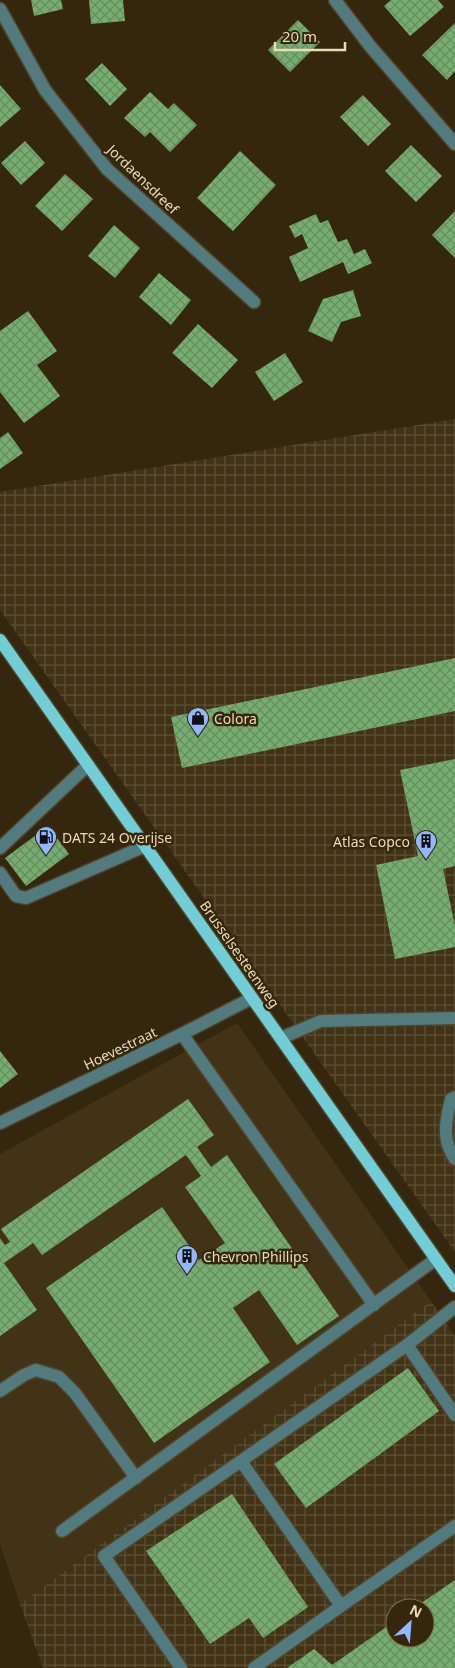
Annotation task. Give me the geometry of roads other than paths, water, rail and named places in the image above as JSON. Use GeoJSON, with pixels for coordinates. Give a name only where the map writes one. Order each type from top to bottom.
{"type":"FeatureCollection","features":[{"type":"Feature","properties":{"kind":"main road","name":"Brusselsesteenweg"},"geometry":{"type":"LineString","coordinates":[[0,640],[455,1286]]}},
{"type":"Feature","properties":{"kind":"street"},"geometry":{"type":"LineString","coordinates":[[335,0],[370,46],[455,144]]}},
{"type":"Feature","properties":{"kind":"street","name":"Jordaensdreef"},"geometry":{"type":"LineString","coordinates":[[0,9],[45,90],[107,169],[254,302]]}},
{"type":"Feature","properties":{"kind":"street"},"geometry":{"type":"LineString","coordinates":[[0,848],[88,766]]}},
{"type":"Feature","properties":{"kind":"street"},"geometry":{"type":"LineString","coordinates":[[0,873],[16,896],[26,898],[145,846]]}},
{"type":"Feature","properties":{"kind":"street","name":"Hoevestraat"},"geometry":{"type":"LineString","coordinates":[[0,1123],[252,998]]}},
{"type":"Feature","properties":{"kind":"street"},"geometry":{"type":"LineString","coordinates":[[281,1038],[321,1021],[455,1018]]}},
{"type":"Feature","properties":{"kind":"street"},"geometry":{"type":"LineString","coordinates":[[182,1034],[374,1305]]}},
{"type":"Feature","properties":{"kind":"street"},"geometry":{"type":"LineString","coordinates":[[455,1096],[451,1099],[444,1125],[452,1145],[450,1153],[455,1158]]}},
{"type":"Feature","properties":{"kind":"street"},"geometry":{"type":"LineString","coordinates":[[62,1531],[436,1259]]}},
{"type":"Feature","properties":{"kind":"street"},"geometry":{"type":"LineString","coordinates":[[181,1668],[104,1556],[407,1345],[455,1307]]}},
{"type":"Feature","properties":{"kind":"street"},"geometry":{"type":"LineString","coordinates":[[407,1345],[455,1415]]}},
{"type":"Feature","properties":{"kind":"street"},"geometry":{"type":"LineString","coordinates":[[0,1390],[36,1370],[59,1377],[74,1393],[136,1478]]}},
{"type":"Feature","properties":{"kind":"street"},"geometry":{"type":"LineString","coordinates":[[241,1460],[341,1606]]}},
{"type":"Feature","properties":{"kind":"street"},"geometry":{"type":"LineString","coordinates":[[254,1668],[455,1526]]}},
{"type":"Feature","properties":{"kind":"place","name":"Colora"},"geometry":{"type":"Point","coordinates":[198,737]}},
{"type":"Feature","properties":{"kind":"place","name":"DATS 24 Overijse"},"geometry":{"type":"Point","coordinates":[46,856]}},
{"type":"Feature","properties":{"kind":"place","name":"Atlas Copco"},"geometry":{"type":"Point","coordinates":[426,860]}},
{"type":"Feature","properties":{"kind":"place","name":"Chevron Phillips"},"geometry":{"type":"Point","coordinates":[187,1275]}}]}
